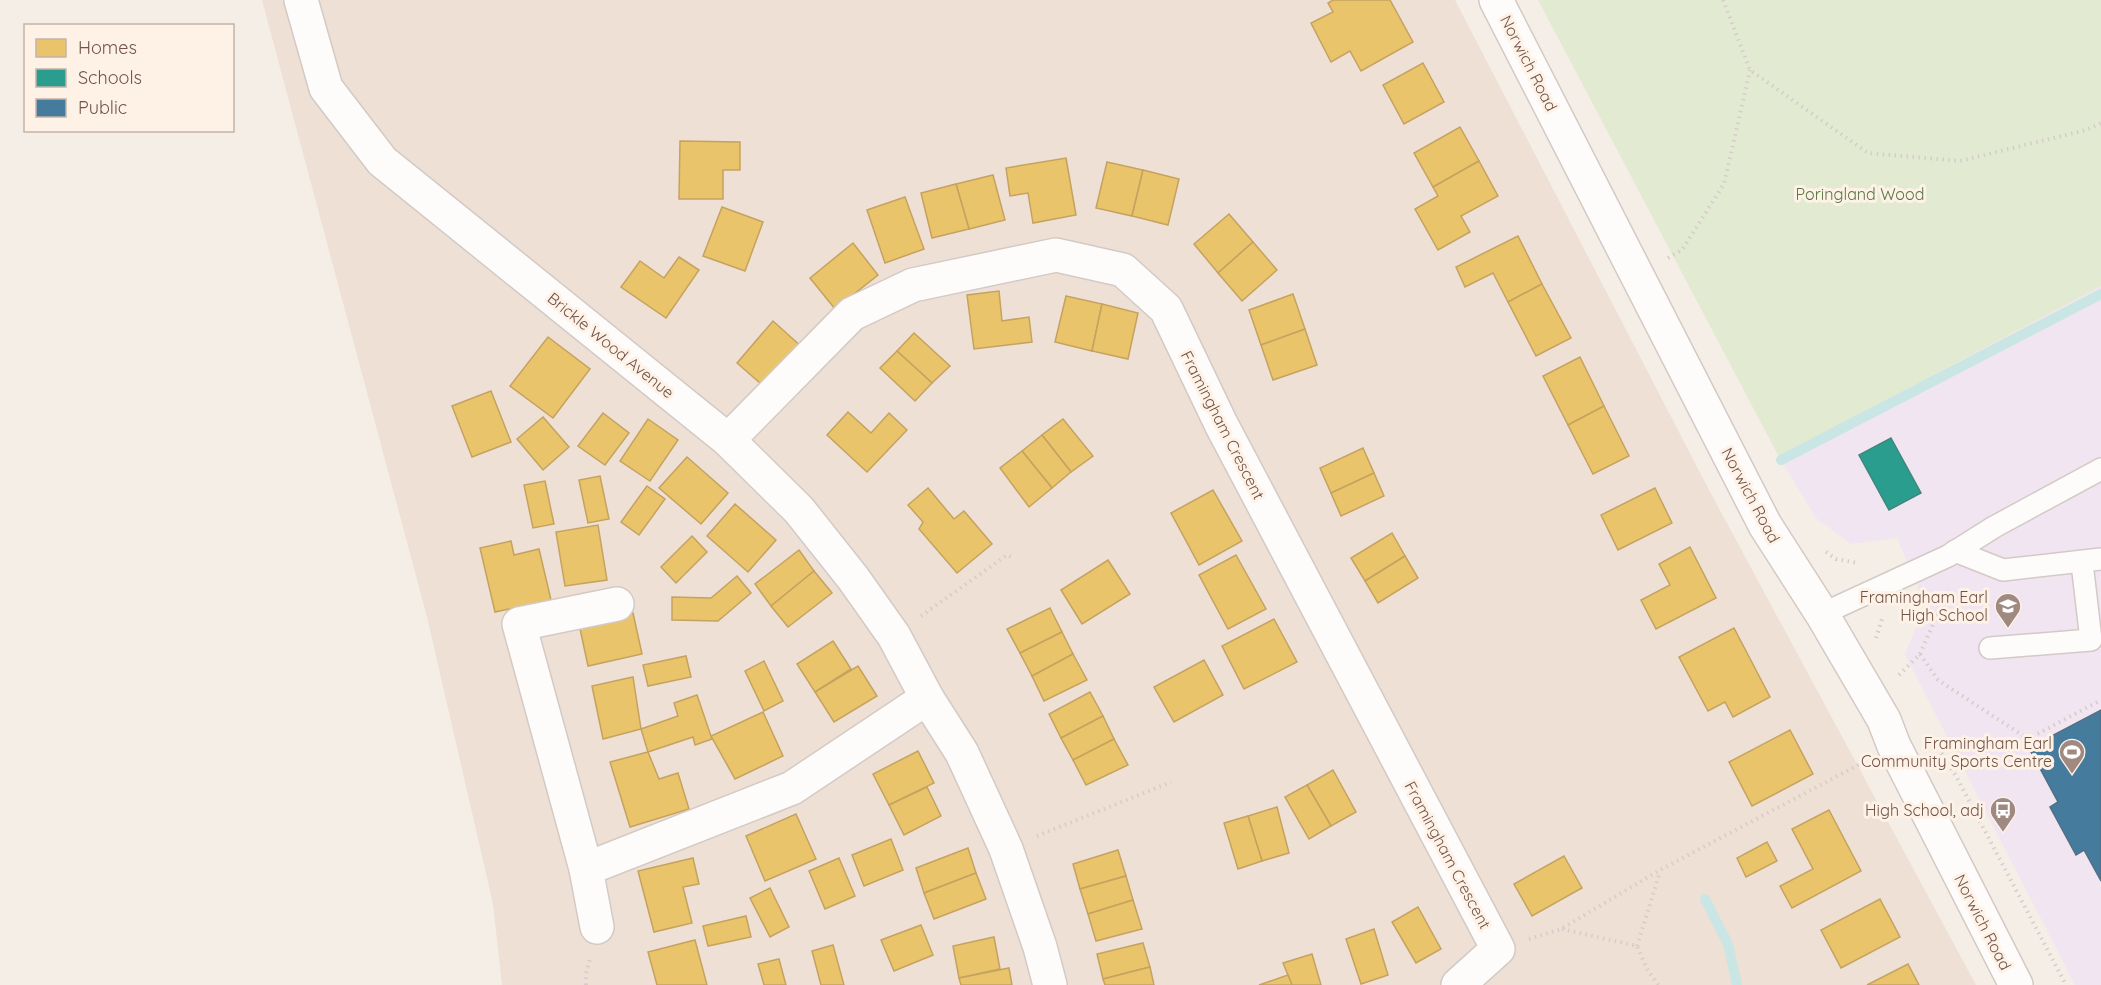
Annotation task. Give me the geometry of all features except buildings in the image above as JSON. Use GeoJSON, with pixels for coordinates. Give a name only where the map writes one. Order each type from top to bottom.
{"type":"FeatureCollection","features":[{"type":"Feature","properties":{"kind":"street","name":"Brickle Wood Avenue"},"geometry":{"type":"LineString","coordinates":[[301,0],[326,88],[382,161],[728,440],[799,510],[853,578],[894,636],[927,698],[962,753],[1006,849],[1040,947],[1050,985]]}},
{"type":"Feature","properties":{"kind":"street","name":"Norwich Road"},"geometry":{"type":"LineString","coordinates":[[1496,0],[1765,525],[1884,720],[1894,746],[2016,985]]}},
{"type":"Feature","properties":{"kind":"street","name":"Framingham Crescent"},"geometry":{"type":"LineString","coordinates":[[728,440],[852,314],[913,285],[1056,255],[1123,270],[1166,309],[1221,424],[1498,949],[1458,985]]}},
{"type":"Feature","properties":{"kind":"street"},"geometry":{"type":"LineString","coordinates":[[597,927],[585,868],[519,624],[616,604]]}},
{"type":"Feature","properties":{"kind":"street"},"geometry":{"type":"LineString","coordinates":[[585,868],[792,788],[927,698]]}},
{"type":"Feature","properties":{"kind":"lane"},"geometry":{"type":"LineString","coordinates":[[1821,614],[1948,556],[1994,527],[2101,469]]}},
{"type":"Feature","properties":{"kind":"lane"},"geometry":{"type":"LineString","coordinates":[[1955,551],[2003,570],[2092,561],[2096,639],[1990,648]]}},
{"type":"Feature","properties":{"kind":"path"},"geometry":{"type":"LineString","coordinates":[[1723,0],[1750,69],[1869,153],[1960,161],[2086,130],[2101,123]]}},
{"type":"Feature","properties":{"kind":"path"},"geometry":{"type":"LineString","coordinates":[[1637,275],[1682,250],[1724,184],[1750,69]]}},
{"type":"Feature","properties":{"kind":"path"},"geometry":{"type":"LineString","coordinates":[[1824,550],[1836,560],[1851,564],[1860,563]]}},
{"type":"Feature","properties":{"kind":"path"},"geometry":{"type":"LineString","coordinates":[[894,636],[1008,555],[1014,558]]}},
{"type":"Feature","properties":{"kind":"path"},"geometry":{"type":"LineString","coordinates":[[1895,680],[1920,654],[1952,581]]}},
{"type":"Feature","properties":{"kind":"path"},"geometry":{"type":"LineString","coordinates":[[1877,643],[1876,636],[1887,612]]}},
{"type":"Feature","properties":{"kind":"path"},"geometry":{"type":"LineString","coordinates":[[1920,654],[1938,680],[2028,739],[2101,700]]}},
{"type":"Feature","properties":{"kind":"path"},"geometry":{"type":"LineString","coordinates":[[1931,736],[1956,776],[2066,985]]}},
{"type":"Feature","properties":{"kind":"path"},"geometry":{"type":"LineString","coordinates":[[1498,949],[1561,929],[1660,870],[1894,746]]}},
{"type":"Feature","properties":{"kind":"path"},"geometry":{"type":"LineString","coordinates":[[1006,849],[1171,782]]}},
{"type":"Feature","properties":{"kind":"path"},"geometry":{"type":"LineString","coordinates":[[1658,985],[1647,969],[1637,946],[1660,870]]}},
{"type":"Feature","properties":{"kind":"path"},"geometry":{"type":"LineString","coordinates":[[1561,929],[1637,946]]}},
{"type":"Feature","properties":{"kind":"shaded area"},"geometry":{"type":"Polygon","coordinates":[[[262,0],[1455,0],[1708,488],[1976,985],[502,985],[493,904],[427,617],[262,0]]]}},
{"type":"Feature","properties":{"kind":"shaded area","name":"Framingham Earl High School"},"geometry":{"type":"Polygon","coordinates":[[[2101,286],[2101,985],[2075,985],[1905,655],[1925,604],[1897,538],[1851,544],[1816,518],[1779,457],[2101,286]]]}},
{"type":"Feature","properties":{"kind":"green space","name":"Poringland Wood"},"geometry":{"type":"Polygon","coordinates":[[[1538,0],[2101,0],[2101,286],[1779,457],[1538,0]]]}},
{"type":"Feature","properties":{"kind":"waterway"},"geometry":{"type":"LineString","coordinates":[[1781,460],[2101,294]]}},
{"type":"Feature","properties":{"kind":"waterway"},"geometry":{"type":"LineString","coordinates":[[1705,899],[1728,944],[1737,985]]}},
{"type":"Feature","properties":{"kind":"place","name":"Framingham Earl High School"},"geometry":{"type":"Point","coordinates":[2008,629]}},
{"type":"Feature","properties":{"kind":"place","name":"Framingham Earl Community Sports Centre"},"geometry":{"type":"Point","coordinates":[2072,775]}},
{"type":"Feature","properties":{"kind":"place","name":"High School, adj"},"geometry":{"type":"Point","coordinates":[2003,833]}}]}
